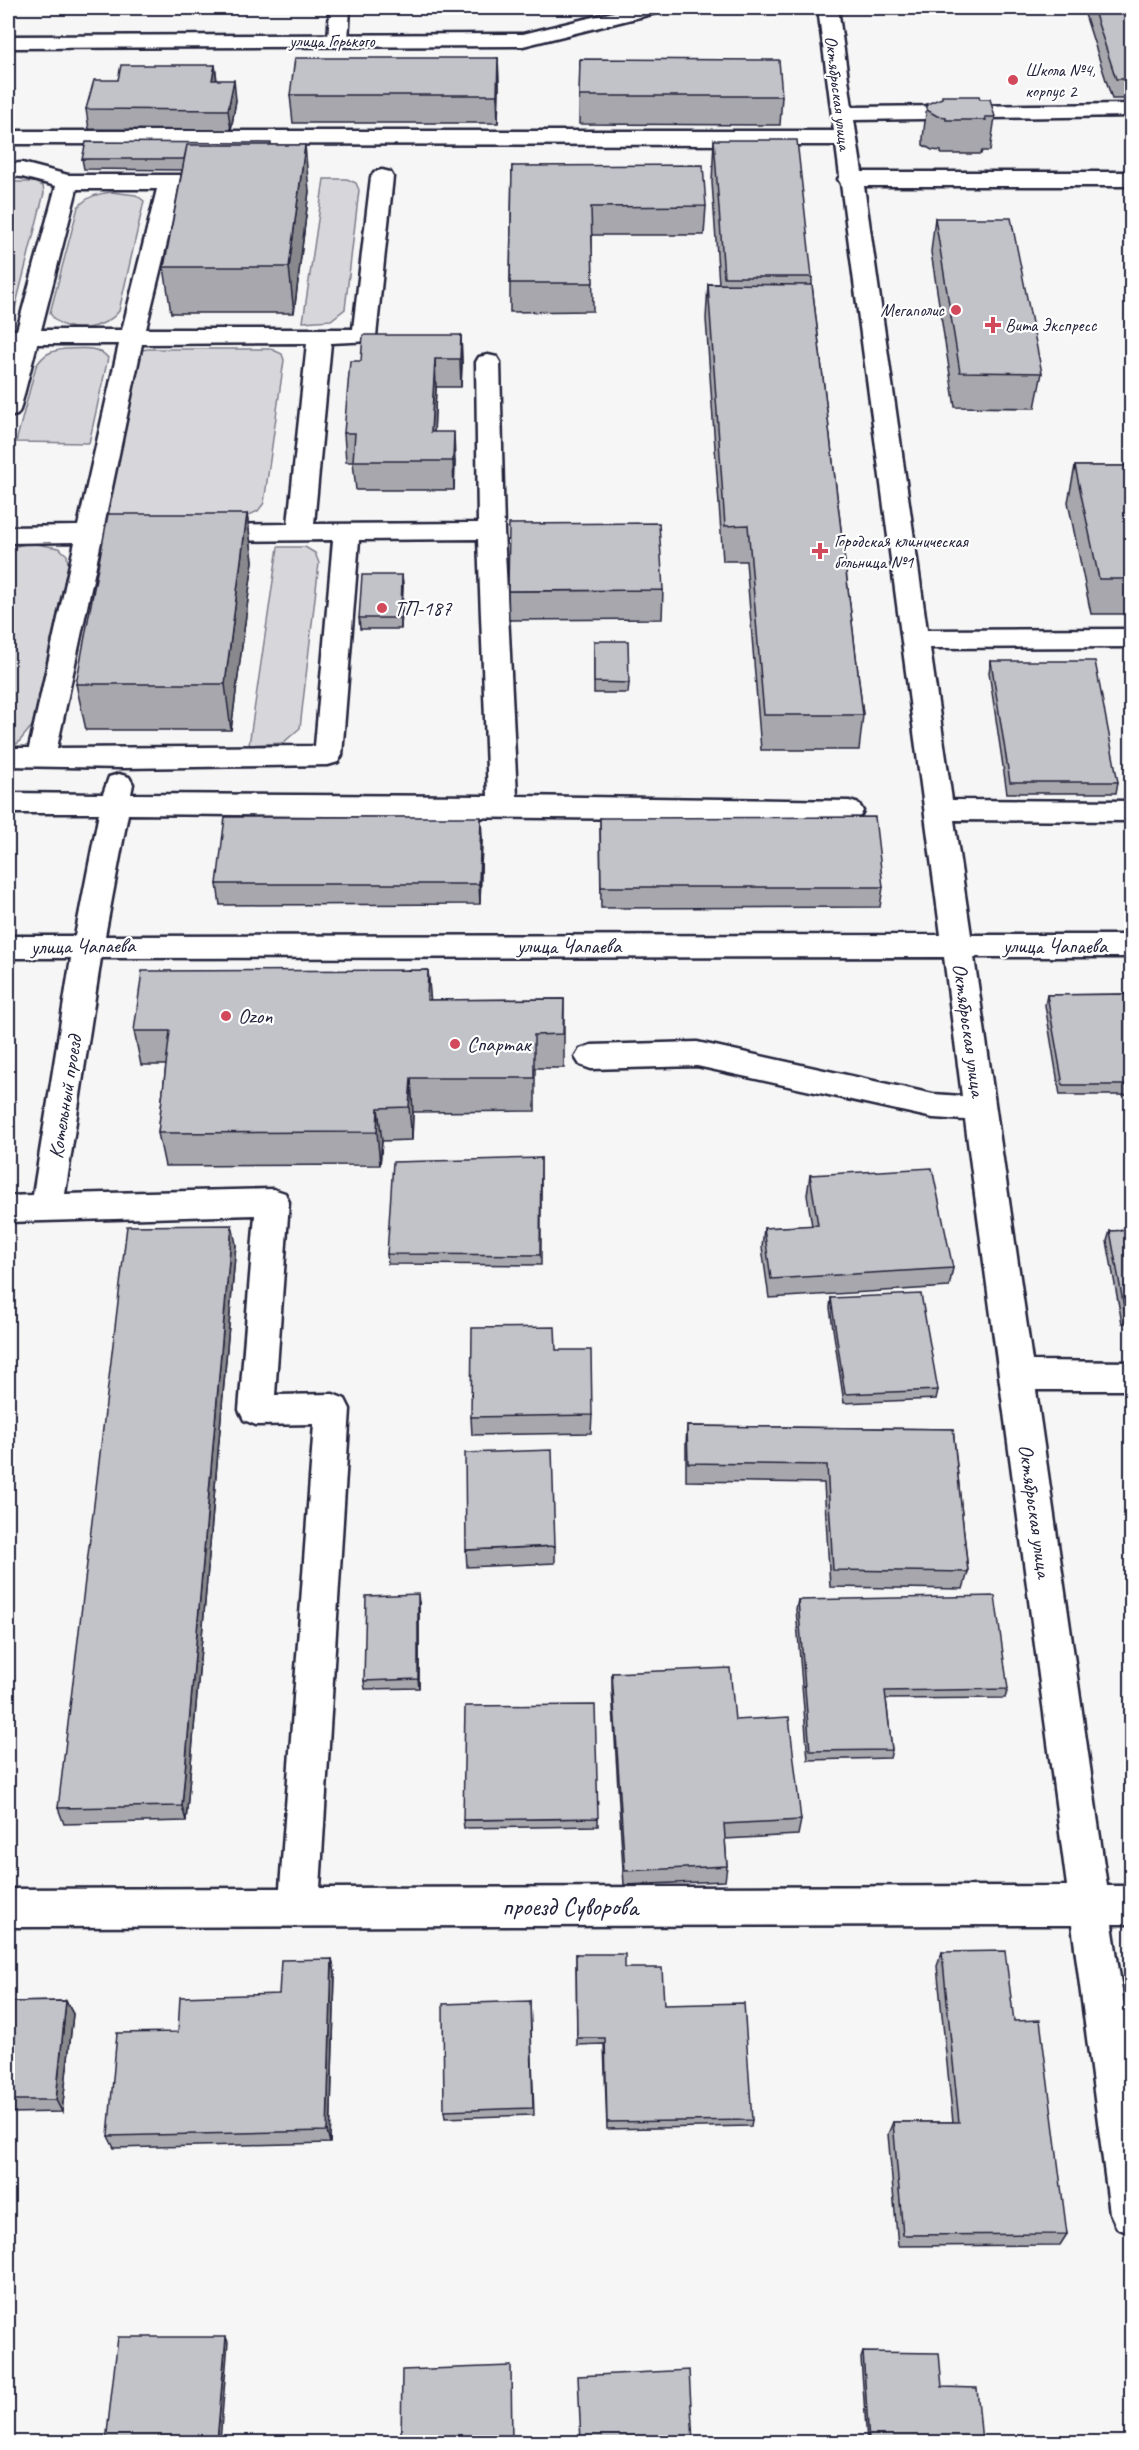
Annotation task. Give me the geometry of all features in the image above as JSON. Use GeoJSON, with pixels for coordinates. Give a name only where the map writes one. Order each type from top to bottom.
{"type":"FeatureCollection","features":[{"type":"Feature","properties":{"kind":"street"},"geometry":{"type":"LineString","coordinates":[[338,41],[340,8]]}},
{"type":"Feature","properties":{"kind":"street","name":"улица Горького"},"geometry":{"type":"LineString","coordinates":[[8,42],[523,40],[653,8]]}},
{"type":"Feature","properties":{"kind":"street","name":"Октябрьская улица"},"geometry":{"type":"LineString","coordinates":[[828,8],[849,179],[1131,2213]]}},
{"type":"Feature","properties":{"kind":"street"},"geometry":{"type":"LineString","coordinates":[[841,114],[1131,110]]}},
{"type":"Feature","properties":{"kind":"street"},"geometry":{"type":"LineString","coordinates":[[8,137],[844,138]]}},
{"type":"Feature","properties":{"kind":"street"},"geometry":{"type":"LineString","coordinates":[[8,170],[22,170],[68,182],[216,182]]}},
{"type":"Feature","properties":{"kind":"street"},"geometry":{"type":"LineString","coordinates":[[17,337],[364,336],[382,177]]}},
{"type":"Feature","properties":{"kind":"street"},"geometry":{"type":"LineString","coordinates":[[849,179],[1131,179]]}},
{"type":"Feature","properties":{"kind":"street"},"geometry":{"type":"LineString","coordinates":[[8,410],[17,337],[68,182]]}},
{"type":"Feature","properties":{"kind":"street"},"geometry":{"type":"LineString","coordinates":[[41,758],[132,337],[170,182]]}},
{"type":"Feature","properties":{"kind":"street"},"geometry":{"type":"LineString","coordinates":[[300,532],[320,336]]}},
{"type":"Feature","properties":{"kind":"street"},"geometry":{"type":"LineString","coordinates":[[488,362],[491,531],[503,806]]}},
{"type":"Feature","properties":{"kind":"street"},"geometry":{"type":"LineString","coordinates":[[183,533],[491,531]]}},
{"type":"Feature","properties":{"kind":"street"},"geometry":{"type":"LineString","coordinates":[[8,757],[328,755],[347,532]]}},
{"type":"Feature","properties":{"kind":"street"},"geometry":{"type":"LineString","coordinates":[[8,535],[136,533]]}},
{"type":"Feature","properties":{"kind":"street"},"geometry":{"type":"LineString","coordinates":[[914,639],[1131,638]]}},
{"type":"Feature","properties":{"kind":"street","name":"Котельный проезд"},"geometry":{"type":"LineString","coordinates":[[47,1208],[88,946],[123,758]]}},
{"type":"Feature","properties":{"kind":"street"},"geometry":{"type":"LineString","coordinates":[[8,803],[849,811]]}},
{"type":"Feature","properties":{"kind":"street"},"geometry":{"type":"LineString","coordinates":[[938,810],[1131,811]]}},
{"type":"Feature","properties":{"kind":"street","name":"улица Чапаева"},"geometry":{"type":"LineString","coordinates":[[8,947],[1131,946]]}},
{"type":"Feature","properties":{"kind":"street"},"geometry":{"type":"LineString","coordinates":[[591,1057],[697,1054],[933,1106],[979,1109]]}},
{"type":"Feature","properties":{"kind":"street"},"geometry":{"type":"LineString","coordinates":[[8,1209],[273,1202],[256,1410],[333,1409],[299,1907]]}},
{"type":"Feature","properties":{"kind":"street"},"geometry":{"type":"LineString","coordinates":[[1016,1375],[1131,1376]]}},
{"type":"Feature","properties":{"kind":"street","name":"проезд Суворова"},"geometry":{"type":"LineString","coordinates":[[8,1908],[1131,1905]]}},
{"type":"Feature","properties":{"kind":"shaded area"},"geometry":{"type":"Polygon","coordinates":[[[324,179],[347,179],[356,183],[359,190],[345,309],[331,320],[303,322],[324,179]]]}},
{"type":"Feature","properties":{"kind":"shaded area"},"geometry":{"type":"Polygon","coordinates":[[[12,182],[34,182],[43,186],[44,193],[14,312],[8,318],[8,196],[12,182]]]}},
{"type":"Feature","properties":{"kind":"shaded area"},"geometry":{"type":"Polygon","coordinates":[[[111,192],[136,195],[144,201],[119,311],[113,318],[94,326],[74,328],[64,325],[56,321],[50,313],[78,207],[93,196],[111,192]]]}},
{"type":"Feature","properties":{"kind":"shaded area"},"geometry":{"type":"Polygon","coordinates":[[[65,349],[94,349],[108,358],[89,443],[16,442],[36,366],[48,354],[65,349]]]}},
{"type":"Feature","properties":{"kind":"shaded area"},"geometry":{"type":"Polygon","coordinates":[[[148,349],[271,349],[282,354],[284,360],[264,503],[258,511],[243,518],[116,518],[102,510],[136,351],[148,349]]]}},
{"type":"Feature","properties":{"kind":"shaded area"},"geometry":{"type":"Polygon","coordinates":[[[30,543],[59,548],[67,555],[68,565],[32,726],[18,743],[8,747],[8,548],[30,543]]]}},
{"type":"Feature","properties":{"kind":"shaded area"},"geometry":{"type":"Polygon","coordinates":[[[278,547],[305,547],[315,553],[319,563],[300,728],[283,743],[249,745],[278,547]]]}},
{"type":"Feature","properties":{"kind":"building"},"geometry":{"type":"Polygon","coordinates":[[[1093,8],[1131,8],[1131,79],[1116,79],[1093,8]]]}},
{"type":"Feature","properties":{"kind":"building"},"geometry":{"type":"Polygon","coordinates":[[[295,58],[498,58],[497,95],[290,95],[295,58]]]}},
{"type":"Feature","properties":{"kind":"building"},"geometry":{"type":"Polygon","coordinates":[[[580,59],[779,60],[782,96],[579,96],[580,59]]]}},
{"type":"Feature","properties":{"kind":"building"},"geometry":{"type":"Polygon","coordinates":[[[121,65],[215,65],[212,80],[234,80],[228,110],[86,109],[94,80],[118,80],[121,65]]]}},
{"type":"Feature","properties":{"kind":"building"},"geometry":{"type":"Polygon","coordinates":[[[942,96],[979,96],[980,99],[990,99],[995,117],[985,117],[986,120],[946,120],[946,117],[937,116],[927,110],[927,104],[942,96]]]}},
{"type":"Feature","properties":{"kind":"building"},"geometry":{"type":"Polygon","coordinates":[[[714,140],[797,140],[812,277],[724,277],[714,140]]]}},
{"type":"Feature","properties":{"kind":"building"},"geometry":{"type":"Polygon","coordinates":[[[86,142],[271,143],[271,145],[187,145],[184,159],[82,159],[86,142]]]}},
{"type":"Feature","properties":{"kind":"building"},"geometry":{"type":"Polygon","coordinates":[[[187,145],[305,145],[289,267],[164,267],[187,145]]]}},
{"type":"Feature","properties":{"kind":"building"},"geometry":{"type":"Polygon","coordinates":[[[703,165],[706,206],[591,207],[593,283],[510,283],[512,166],[703,165]]]}},
{"type":"Feature","properties":{"kind":"building"},"geometry":{"type":"Polygon","coordinates":[[[935,218],[1011,218],[1042,373],[960,372],[935,218]]]}},
{"type":"Feature","properties":{"kind":"building"},"geometry":{"type":"Polygon","coordinates":[[[708,284],[812,285],[863,715],[764,715],[748,525],[725,526],[708,284]]]}},
{"type":"Feature","properties":{"kind":"building"},"geometry":{"type":"Polygon","coordinates":[[[363,335],[461,335],[460,359],[435,359],[431,432],[454,432],[453,461],[353,461],[355,433],[344,433],[350,361],[361,361],[363,335]]]}},
{"type":"Feature","properties":{"kind":"building"},"geometry":{"type":"Polygon","coordinates":[[[1075,466],[1131,466],[1131,579],[1099,579],[1075,466]]]}},
{"type":"Feature","properties":{"kind":"building"},"geometry":{"type":"Polygon","coordinates":[[[108,514],[247,514],[225,684],[76,684],[108,514]]]}},
{"type":"Feature","properties":{"kind":"building"},"geometry":{"type":"Polygon","coordinates":[[[659,523],[663,590],[508,591],[509,524],[659,523]]]}},
{"type":"Feature","properties":{"kind":"building","name":"ТП-187"},"geometry":{"type":"Polygon","coordinates":[[[362,575],[402,575],[401,618],[359,618],[362,575]]]}},
{"type":"Feature","properties":{"kind":"building"},"geometry":{"type":"Polygon","coordinates":[[[594,641],[628,641],[629,683],[594,682],[594,641]]]}},
{"type":"Feature","properties":{"kind":"building"},"geometry":{"type":"Polygon","coordinates":[[[991,661],[1095,661],[1118,782],[1010,782],[991,661]]]}},
{"type":"Feature","properties":{"kind":"building"},"geometry":{"type":"Polygon","coordinates":[[[225,817],[481,817],[479,884],[217,884],[225,817]]]}},
{"type":"Feature","properties":{"kind":"building"},"geometry":{"type":"Polygon","coordinates":[[[875,817],[883,887],[601,887],[600,818],[875,817]]]}},
{"type":"Feature","properties":{"kind":"building"},"geometry":{"type":"Polygon","coordinates":[[[428,970],[427,1000],[564,999],[563,1034],[534,1035],[534,1078],[411,1078],[409,1107],[378,1108],[377,1132],[158,1133],[170,1031],[134,1031],[142,971],[428,970]]]}},
{"type":"Feature","properties":{"kind":"building"},"geometry":{"type":"Polygon","coordinates":[[[1131,994],[1131,1085],[1063,1085],[1047,995],[1131,994]]]}},
{"type":"Feature","properties":{"kind":"building"},"geometry":{"type":"Polygon","coordinates":[[[541,1158],[540,1255],[387,1254],[393,1162],[541,1158]]]}},
{"type":"Feature","properties":{"kind":"building"},"geometry":{"type":"Polygon","coordinates":[[[932,1168],[953,1268],[771,1279],[764,1228],[818,1225],[810,1175],[932,1168]]]}},
{"type":"Feature","properties":{"kind":"building"},"geometry":{"type":"Polygon","coordinates":[[[232,1225],[182,1806],[58,1808],[127,1226],[232,1225]]]}},
{"type":"Feature","properties":{"kind":"building"},"geometry":{"type":"Polygon","coordinates":[[[1131,1230],[1131,1313],[1125,1313],[1110,1231],[1131,1230]]]}},
{"type":"Feature","properties":{"kind":"building"},"geometry":{"type":"Polygon","coordinates":[[[921,1294],[938,1390],[845,1394],[831,1298],[921,1294]]]}},
{"type":"Feature","properties":{"kind":"building"},"geometry":{"type":"Polygon","coordinates":[[[555,1327],[556,1350],[591,1350],[592,1415],[471,1417],[472,1328],[555,1327]]]}},
{"type":"Feature","properties":{"kind":"building"},"geometry":{"type":"Polygon","coordinates":[[[687,1426],[953,1429],[968,1572],[833,1570],[827,1465],[688,1463],[687,1426]]]}},
{"type":"Feature","properties":{"kind":"building"},"geometry":{"type":"Polygon","coordinates":[[[552,1450],[555,1546],[466,1550],[465,1453],[552,1450]]]}},
{"type":"Feature","properties":{"kind":"building"},"geometry":{"type":"Polygon","coordinates":[[[418,1594],[418,1679],[364,1681],[366,1596],[418,1594]]]}},
{"type":"Feature","properties":{"kind":"building"},"geometry":{"type":"Polygon","coordinates":[[[995,1596],[1008,1689],[885,1691],[892,1750],[810,1751],[798,1600],[995,1596]]]}},
{"type":"Feature","properties":{"kind":"building"},"geometry":{"type":"Polygon","coordinates":[[[730,1668],[735,1720],[789,1717],[801,1820],[724,1824],[727,1866],[625,1871],[612,1673],[730,1668]]]}},
{"type":"Feature","properties":{"kind":"building"},"geometry":{"type":"Polygon","coordinates":[[[595,1705],[598,1818],[463,1820],[465,1706],[595,1705]]]}},
{"type":"Feature","properties":{"kind":"building"},"geometry":{"type":"Polygon","coordinates":[[[1005,1951],[1014,2021],[1040,2020],[1067,2234],[903,2235],[893,2122],[959,2122],[942,1952],[1005,1951]]]}},
{"type":"Feature","properties":{"kind":"building"},"geometry":{"type":"Polygon","coordinates":[[[576,1954],[625,1954],[625,1968],[662,1968],[664,2005],[744,2003],[752,2120],[607,2122],[605,2038],[577,2038],[576,1954]]]}},
{"type":"Feature","properties":{"kind":"building"},"geometry":{"type":"Polygon","coordinates":[[[332,1959],[327,2131],[108,2136],[117,2033],[178,2032],[180,1997],[279,1994],[281,1960],[332,1959]]]}},
{"type":"Feature","properties":{"kind":"building"},"geometry":{"type":"Polygon","coordinates":[[[66,2001],[56,2100],[8,2100],[8,2002],[66,2001]]]}},
{"type":"Feature","properties":{"kind":"building"},"geometry":{"type":"Polygon","coordinates":[[[530,2001],[533,2108],[444,2111],[443,2004],[530,2001]]]}},
{"type":"Feature","properties":{"kind":"building"},"geometry":{"type":"Polygon","coordinates":[[[118,2337],[226,2337],[217,2442],[106,2442],[118,2337]]]}},
{"type":"Feature","properties":{"kind":"building"},"geometry":{"type":"Polygon","coordinates":[[[863,2352],[939,2353],[942,2387],[977,2388],[982,2442],[869,2442],[863,2352]]]}},
{"type":"Feature","properties":{"kind":"building"},"geometry":{"type":"Polygon","coordinates":[[[511,2366],[512,2442],[401,2442],[402,2370],[511,2366]]]}},
{"type":"Feature","properties":{"kind":"building"},"geometry":{"type":"Polygon","coordinates":[[[689,2370],[693,2442],[581,2442],[578,2376],[689,2370]]]}},
{"type":"Feature","properties":{"kind":"place","name":"Школа №4, корпус 2"},"geometry":{"type":"Point","coordinates":[1013,80]}},
{"type":"Feature","properties":{"kind":"place","name":"Мегаполис"},"geometry":{"type":"Point","coordinates":[956,310]}},
{"type":"Feature","properties":{"kind":"place","name":"Вита Экспресс"},"geometry":{"type":"Point","coordinates":[993,325]}},
{"type":"Feature","properties":{"kind":"place","name":"Городская клиническая больница №1"},"geometry":{"type":"Point","coordinates":[820,551]}},
{"type":"Feature","properties":{"kind":"place","name":"ТП-187"},"geometry":{"type":"Point","coordinates":[382,608]}},
{"type":"Feature","properties":{"kind":"place","name":"Ozon"},"geometry":{"type":"Point","coordinates":[226,1016]}},
{"type":"Feature","properties":{"kind":"place","name":"Спартак"},"geometry":{"type":"Point","coordinates":[455,1044]}}]}
